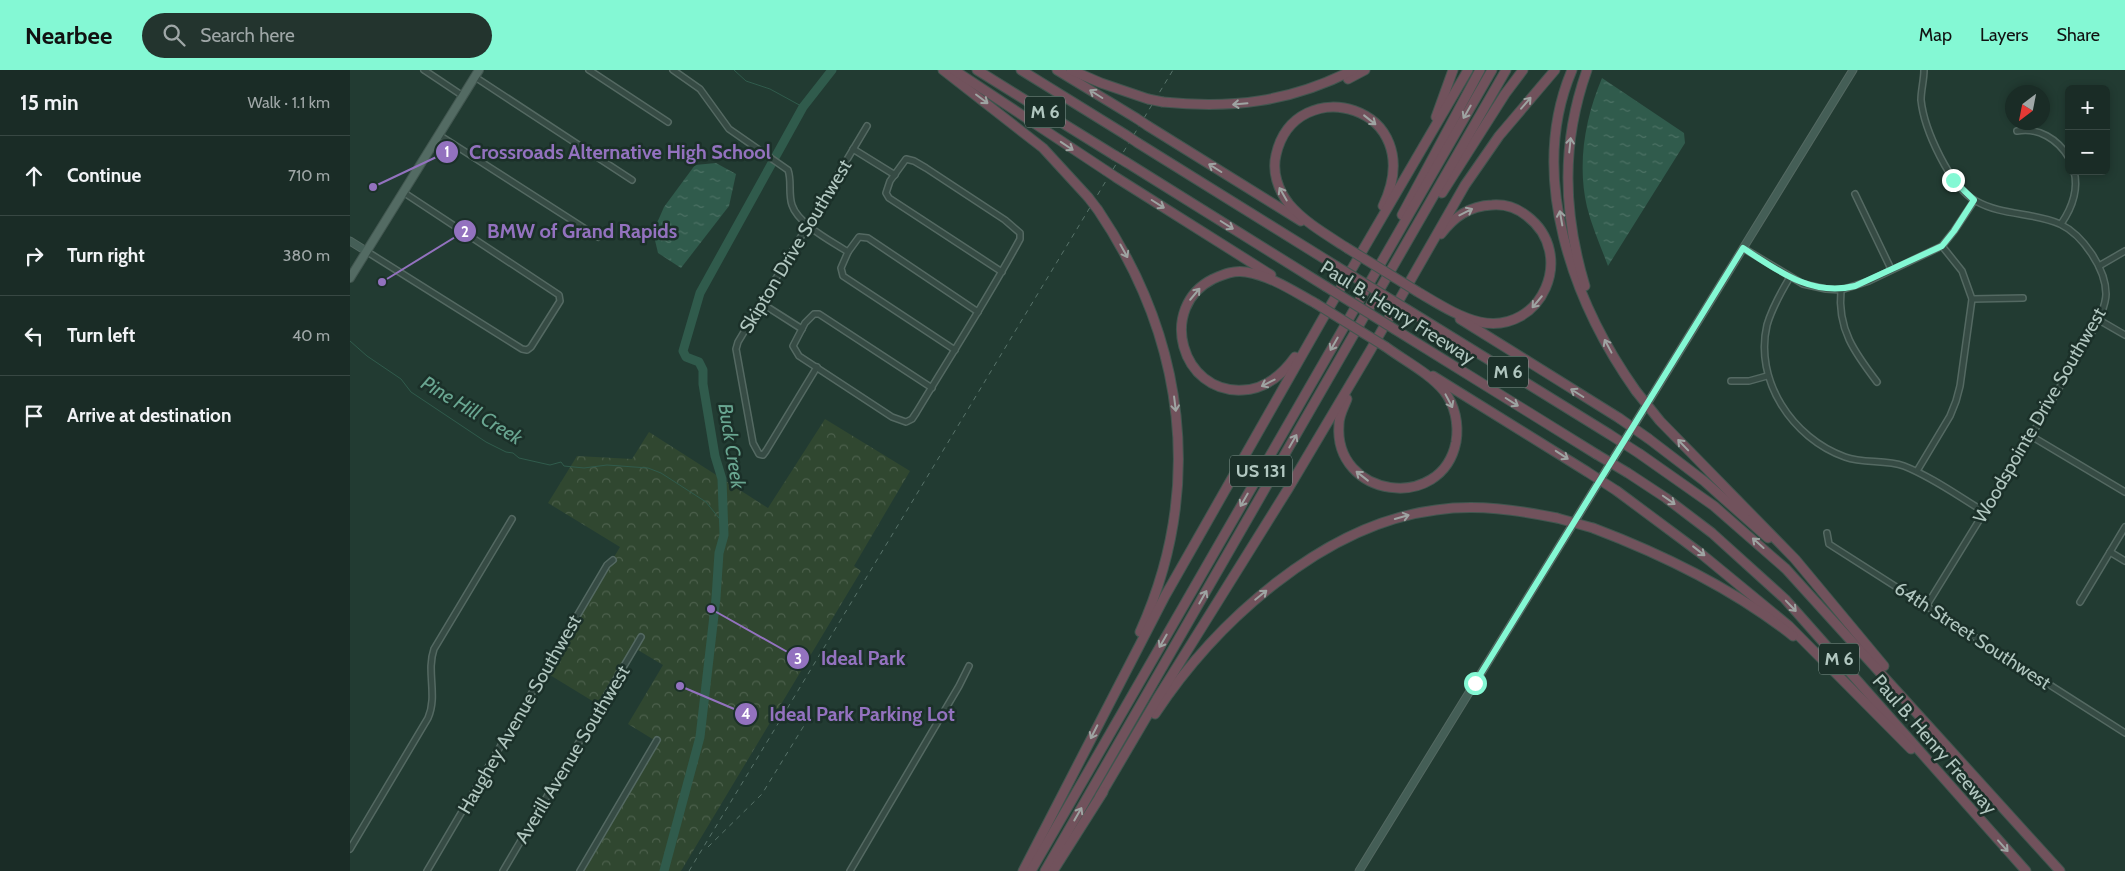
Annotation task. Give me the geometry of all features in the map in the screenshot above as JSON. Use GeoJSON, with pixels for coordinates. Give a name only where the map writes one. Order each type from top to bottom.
{"type":"FeatureCollection","features":[{"type":"Feature","properties":{"kind":"highway"},"geometry":{"type":"LineString","coordinates":[[943,70],[1043,148],[1098,210],[1133,268],[1155,320],[1168,364],[1173,391],[1178,448],[1174,516],[1160,581],[1143,625],[1105,710]]}},
{"type":"Feature","properties":{"kind":"highway"},"geometry":{"type":"LineString","coordinates":[[954,70],[1104,170],[1617,491],[1700,552],[1773,611],[1810,645],[1991,832]]}},
{"type":"Feature","properties":{"kind":"highway","name":"Paul B. Henry Freeway"},"geometry":{"type":"LineString","coordinates":[[977,70],[1628,473],[1712,532],[1775,589],[1819,636],[2026,871]]}},
{"type":"Feature","properties":{"kind":"highway","name":"Paul B. Henry Freeway"},"geometry":{"type":"LineString","coordinates":[[1021,70],[1640,454],[1710,503],[1786,569],[2060,871]]}},
{"type":"Feature","properties":{"kind":"highway"},"geometry":{"type":"LineString","coordinates":[[1057,70],[1418,292],[1618,418],[1649,439],[1732,505],[1813,582]]}},
{"type":"Feature","properties":{"kind":"highway"},"geometry":{"type":"LineString","coordinates":[[1071,70],[1101,84],[1148,99],[1163,102],[1222,106],[1274,100],[1312,92],[1365,70]]}},
{"type":"Feature","properties":{"kind":"highway"},"geometry":{"type":"LineString","coordinates":[[1274,100],[1325,83],[1353,70]]}},
{"type":"Feature","properties":{"kind":"highway"},"geometry":{"type":"LineString","coordinates":[[1417,156],[1442,105],[1453,70]]}},
{"type":"Feature","properties":{"kind":"highway"},"geometry":{"type":"LineString","coordinates":[[1023,871],[1170,588],[1322,320],[1468,70]]}},
{"type":"Feature","properties":{"kind":"highway"},"geometry":{"type":"LineString","coordinates":[[1364,293],[1407,204],[1480,70]]}},
{"type":"Feature","properties":{"kind":"highway","name":"US 131"},"geometry":{"type":"LineString","coordinates":[[1031,871],[1492,70]]}},
{"type":"Feature","properties":{"kind":"highway","name":"US 131"},"geometry":{"type":"LineString","coordinates":[[1045,871],[1506,70]]}},
{"type":"Feature","properties":{"kind":"highway"},"geometry":{"type":"LineString","coordinates":[[1394,266],[1505,94],[1523,70]]}},
{"type":"Feature","properties":{"kind":"highway"},"geometry":{"type":"LineString","coordinates":[[1054,871],[1370,351],[1474,170],[1517,114],[1555,70]]}},
{"type":"Feature","properties":{"kind":"highway"},"geometry":{"type":"LineString","coordinates":[[1572,70],[1564,93],[1557,125],[1554,158],[1556,184],[1562,223],[1573,269],[1583,296],[1616,362],[1636,391],[1660,420],[1768,530],[1970,770]]}},
{"type":"Feature","properties":{"kind":"highway"},"geometry":{"type":"LineString","coordinates":[[1587,70],[1578,102],[1570,143],[1568,207],[1580,267],[1599,330]]}},
{"type":"Feature","properties":{"kind":"highway"},"geometry":{"type":"LineString","coordinates":[[1347,248],[1293,208],[1281,191],[1276,176],[1275,160],[1279,143],[1297,120],[1314,110],[1344,107],[1364,114],[1381,128],[1391,147],[1394,167],[1391,186],[1364,248]]}},
{"type":"Feature","properties":{"kind":"highway"},"geometry":{"type":"LineString","coordinates":[[1413,275],[1451,221],[1462,213],[1476,207],[1494,205],[1518,210],[1535,222],[1548,244],[1552,272],[1547,286],[1540,300],[1530,309],[1512,320],[1490,323],[1471,320],[1418,292]]}},
{"type":"Feature","properties":{"kind":"highway"},"geometry":{"type":"LineString","coordinates":[[1315,303],[1280,283],[1258,274],[1232,272],[1220,276],[1207,282],[1198,290],[1185,309],[1181,328],[1185,352],[1196,370],[1209,382],[1230,389],[1256,388],[1270,382],[1283,373],[1322,320]]}},
{"type":"Feature","properties":{"kind":"highway"},"geometry":{"type":"LineString","coordinates":[[1370,351],[1341,413],[1339,424],[1341,445],[1352,466],[1366,480],[1390,488],[1414,486],[1432,478],[1449,460],[1457,438],[1456,420],[1449,400],[1439,386],[1386,348]]}},
{"type":"Feature","properties":{"kind":"highway"},"geometry":{"type":"LineString","coordinates":[[1100,796],[1157,711],[1198,656],[1228,624],[1260,596],[1316,556],[1338,544],[1385,522],[1434,510],[1488,508],[1557,518],[1594,528],[1655,554],[1727,591],[1787,631],[1844,680]]}},
{"type":"Feature","properties":{"kind":"main road"},"geometry":{"type":"LineString","coordinates":[[1359,871],[1853,70]]}},
{"type":"Feature","properties":{"kind":"main road"},"geometry":{"type":"LineString","coordinates":[[350,278],[477,74]]}},
{"type":"Feature","properties":{"kind":"main road"},"geometry":{"type":"LineString","coordinates":[[350,241],[366,251]]}},
{"type":"Feature","properties":{"kind":"street"},"geometry":{"type":"LineString","coordinates":[[424,70],[463,96]]}},
{"type":"Feature","properties":{"kind":"street"},"geometry":{"type":"LineString","coordinates":[[589,70],[668,122]]}},
{"type":"Feature","properties":{"kind":"street"},"geometry":{"type":"LineString","coordinates":[[673,70],[700,89],[729,129],[783,166],[789,174],[792,206],[796,213],[808,225],[848,252]]}},
{"type":"Feature","properties":{"kind":"street","name":"Woodspointe Drive Southwest"},"geometry":{"type":"LineString","coordinates":[[1924,70],[1921,98],[1925,121],[1953,180],[1974,200],[1993,209],[2061,224],[2084,244],[2099,266],[2106,294],[2099,320],[2031,436],[1927,605]]}},
{"type":"Feature","properties":{"kind":"street"},"geometry":{"type":"LineString","coordinates":[[477,74],[632,180]]}},
{"type":"Feature","properties":{"kind":"street","name":"Skipton Drive Southwest"},"geometry":{"type":"LineString","coordinates":[[816,368],[766,451],[761,455],[753,443],[736,349],[738,342],[867,126]]}},
{"type":"Feature","properties":{"kind":"street"},"geometry":{"type":"LineString","coordinates":[[2016,131],[2026,130],[2043,134],[2056,142],[2065,153]]}},
{"type":"Feature","properties":{"kind":"street"},"geometry":{"type":"LineString","coordinates":[[439,135],[598,237]]}},
{"type":"Feature","properties":{"kind":"street"},"geometry":{"type":"LineString","coordinates":[[853,149],[895,175]]}},
{"type":"Feature","properties":{"kind":"street"},"geometry":{"type":"LineString","coordinates":[[932,388],[819,314],[814,314],[809,318],[793,346],[794,351],[816,368],[892,417],[906,422],[914,416],[932,388],[1002,272],[1020,239],[1020,233],[1005,220],[914,161],[906,160],[895,175],[886,194],[889,198],[1002,272]]}},
{"type":"Feature","properties":{"kind":"street"},"geometry":{"type":"LineString","coordinates":[[2061,224],[2070,210],[2075,196],[2074,175]]}},
{"type":"Feature","properties":{"kind":"street"},"geometry":{"type":"LineString","coordinates":[[366,251],[522,350],[527,350],[531,346],[560,301],[557,293],[403,192]]}},
{"type":"Feature","properties":{"kind":"street"},"geometry":{"type":"LineString","coordinates":[[1855,194],[1891,269]]}},
{"type":"Feature","properties":{"kind":"street"},"geometry":{"type":"LineString","coordinates":[[1743,248],[1790,277],[1813,287],[1841,290],[1868,281],[1942,246],[1974,200]]}},
{"type":"Feature","properties":{"kind":"street"},"geometry":{"type":"LineString","coordinates":[[955,350],[843,276],[841,268],[848,252],[859,236],[868,238],[978,312]]}},
{"type":"Feature","properties":{"kind":"street"},"geometry":{"type":"LineString","coordinates":[[1916,471],[1950,416],[1956,401],[1960,386],[1972,299],[1962,271],[1942,246]]}},
{"type":"Feature","properties":{"kind":"street"},"geometry":{"type":"LineString","coordinates":[[2099,266],[2125,251]]}},
{"type":"Feature","properties":{"kind":"street"},"geometry":{"type":"LineString","coordinates":[[1790,277],[1774,306],[1767,326],[1765,345],[1767,376],[1790,418],[1806,434],[1826,448],[1846,458],[1892,462],[1916,471],[1983,512]]}},
{"type":"Feature","properties":{"kind":"street"},"geometry":{"type":"LineString","coordinates":[[1841,290],[1846,334],[1856,355],[1877,382]]}},
{"type":"Feature","properties":{"kind":"street"},"geometry":{"type":"LineString","coordinates":[[1972,299],[2023,298]]}},
{"type":"Feature","properties":{"kind":"street"},"geometry":{"type":"LineString","coordinates":[[761,302],[802,329]]}},
{"type":"Feature","properties":{"kind":"street"},"geometry":{"type":"LineString","coordinates":[[2099,320],[2125,335]]}},
{"type":"Feature","properties":{"kind":"street"},"geometry":{"type":"LineString","coordinates":[[1731,381],[1748,381],[1767,376]]}},
{"type":"Feature","properties":{"kind":"street"},"geometry":{"type":"LineString","coordinates":[[2031,436],[2125,492]]}},
{"type":"Feature","properties":{"kind":"street"},"geometry":{"type":"LineString","coordinates":[[350,849],[428,718],[434,698],[430,671],[434,649],[512,519]]}},
{"type":"Feature","properties":{"kind":"street"},"geometry":{"type":"LineString","coordinates":[[2080,602],[2125,528]]}},
{"type":"Feature","properties":{"kind":"street","name":"64th Street Southwest"},"geometry":{"type":"LineString","coordinates":[[1827,533],[1829,544],[2125,733]]}},
{"type":"Feature","properties":{"kind":"street"},"geometry":{"type":"LineString","coordinates":[[2110,552],[2125,561]]}},
{"type":"Feature","properties":{"kind":"street","name":"Haughey Avenue Southwest"},"geometry":{"type":"LineString","coordinates":[[427,871],[607,565],[613,560]]}},
{"type":"Feature","properties":{"kind":"street","name":"Averill Avenue Southwest"},"geometry":{"type":"LineString","coordinates":[[503,871],[641,637]]}},
{"type":"Feature","properties":{"kind":"street"},"geometry":{"type":"LineString","coordinates":[[850,871],[969,666]]}},
{"type":"Feature","properties":{"kind":"street"},"geometry":{"type":"LineString","coordinates":[[580,871],[657,740]]}},
{"type":"Feature","properties":{"kind":"green space"},"geometry":{"type":"Polygon","coordinates":[[[825,419],[910,471],[854,566],[861,571],[681,871],[584,871],[659,743],[628,724],[663,665],[633,647],[599,705],[545,672],[620,547],[548,503],[577,456],[632,459],[649,432],[768,508],[825,419]]]}},
{"type":"Feature","properties":{"kind":"water"},"geometry":{"type":"Polygon","coordinates":[[[1602,78],[1684,133],[1685,143],[1608,266],[1587,207],[1583,174],[1584,141],[1587,125],[1602,78]]]}},
{"type":"Feature","properties":{"kind":"water"},"geometry":{"type":"Polygon","coordinates":[[[716,163],[736,174],[729,206],[681,268],[658,253],[653,232],[664,207],[695,165],[716,163]]]}},
{"type":"Feature","properties":{"kind":"waterway"},"geometry":{"type":"LineString","coordinates":[[734,70],[746,81],[770,89],[803,107]]}},
{"type":"Feature","properties":{"kind":"waterway","name":"Buck Creek"},"geometry":{"type":"LineString","coordinates":[[664,871],[700,737],[716,598],[719,553],[724,535],[722,479],[715,456],[703,384],[703,370],[699,362],[686,357],[683,351],[700,293],[803,107],[832,70]]}},
{"type":"Feature","properties":{"kind":"waterway","name":"Pine Hill Creek"},"geometry":{"type":"LineString","coordinates":[[350,341],[367,356],[401,379],[411,392],[486,442],[506,452],[513,453],[519,458],[550,465],[561,462],[564,466],[584,468],[607,465],[648,468],[661,473],[706,502],[723,523]]}},
{"type":"Feature","properties":{"kind":"railway"},"geometry":{"type":"LineString","coordinates":[[689,871],[1173,70]]}},
{"type":"Feature","properties":{"kind":"railway"},"geometry":{"type":"LineString","coordinates":[[708,847],[762,794],[805,724]]}},
{"type":"Feature","properties":{"kind":"place","name":"Crossroads Alternative High School"},"geometry":{"type":"Point","coordinates":[373,187]}},
{"type":"Feature","properties":{"kind":"place","name":"BMW of Grand Rapids"},"geometry":{"type":"Point","coordinates":[382,282]}},
{"type":"Feature","properties":{"kind":"place","name":"Ideal Park"},"geometry":{"type":"Point","coordinates":[711,609]}},
{"type":"Feature","properties":{"kind":"place","name":"Ideal Park Parking Lot"},"geometry":{"type":"Point","coordinates":[680,686]}},
{"type":"Feature","properties":{"kind":"route"},"geometry":{"type":"LineString","coordinates":[[1475,683],[1743,248],[1804,284],[1813,287],[1841,290],[1855,286],[1942,246],[1965,216],[1974,200],[1953,180]]}}]}
